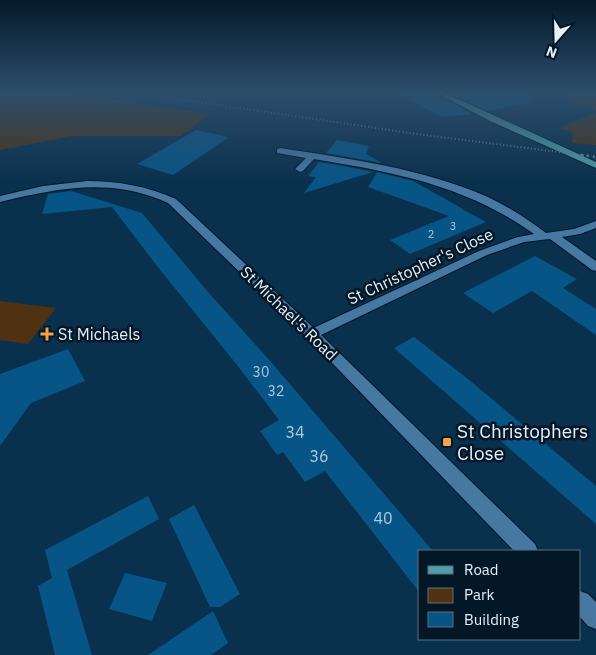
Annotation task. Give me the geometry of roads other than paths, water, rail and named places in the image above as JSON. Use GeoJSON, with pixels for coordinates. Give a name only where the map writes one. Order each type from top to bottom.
{"type":"FeatureCollection","features":[{"type":"Feature","properties":{"kind":"main road"},"geometry":{"type":"LineString","coordinates":[[502,123],[596,165]]}},
{"type":"Feature","properties":{"kind":"street","name":"St Christopher's Close"},"geometry":{"type":"LineString","coordinates":[[280,151],[392,170],[459,189],[505,210],[548,235],[596,267]]}},
{"type":"Feature","properties":{"kind":"street"},"geometry":{"type":"LineString","coordinates":[[300,169],[312,156]]}},
{"type":"Feature","properties":{"kind":"street","name":"St Michael's Road"},"geometry":{"type":"LineString","coordinates":[[0,199],[47,188],[97,184],[128,186],[163,196],[179,206],[312,334],[527,550]]}},
{"type":"Feature","properties":{"kind":"street"},"geometry":{"type":"LineString","coordinates":[[548,235],[576,232],[596,224]]}},
{"type":"Feature","properties":{"kind":"street","name":"St Christopher's Close"},"geometry":{"type":"LineString","coordinates":[[312,334],[483,253],[522,239],[548,235]]}},
{"type":"Feature","properties":{"kind":"street"},"geometry":{"type":"LineString","coordinates":[[581,603],[596,618]]}},
{"type":"Feature","properties":{"kind":"railway"},"geometry":{"type":"LineString","coordinates":[[339,123],[590,156]]}},
{"type":"Feature","properties":{"kind":"railway"},"geometry":{"type":"LineString","coordinates":[[581,155],[596,157]]}},
{"type":"Feature","properties":{"kind":"place","name":"St Michaels"},"geometry":{"type":"Point","coordinates":[47,334]}},
{"type":"Feature","properties":{"kind":"place","name":"St Christophers Close"},"geometry":{"type":"Point","coordinates":[447,442]}}]}
